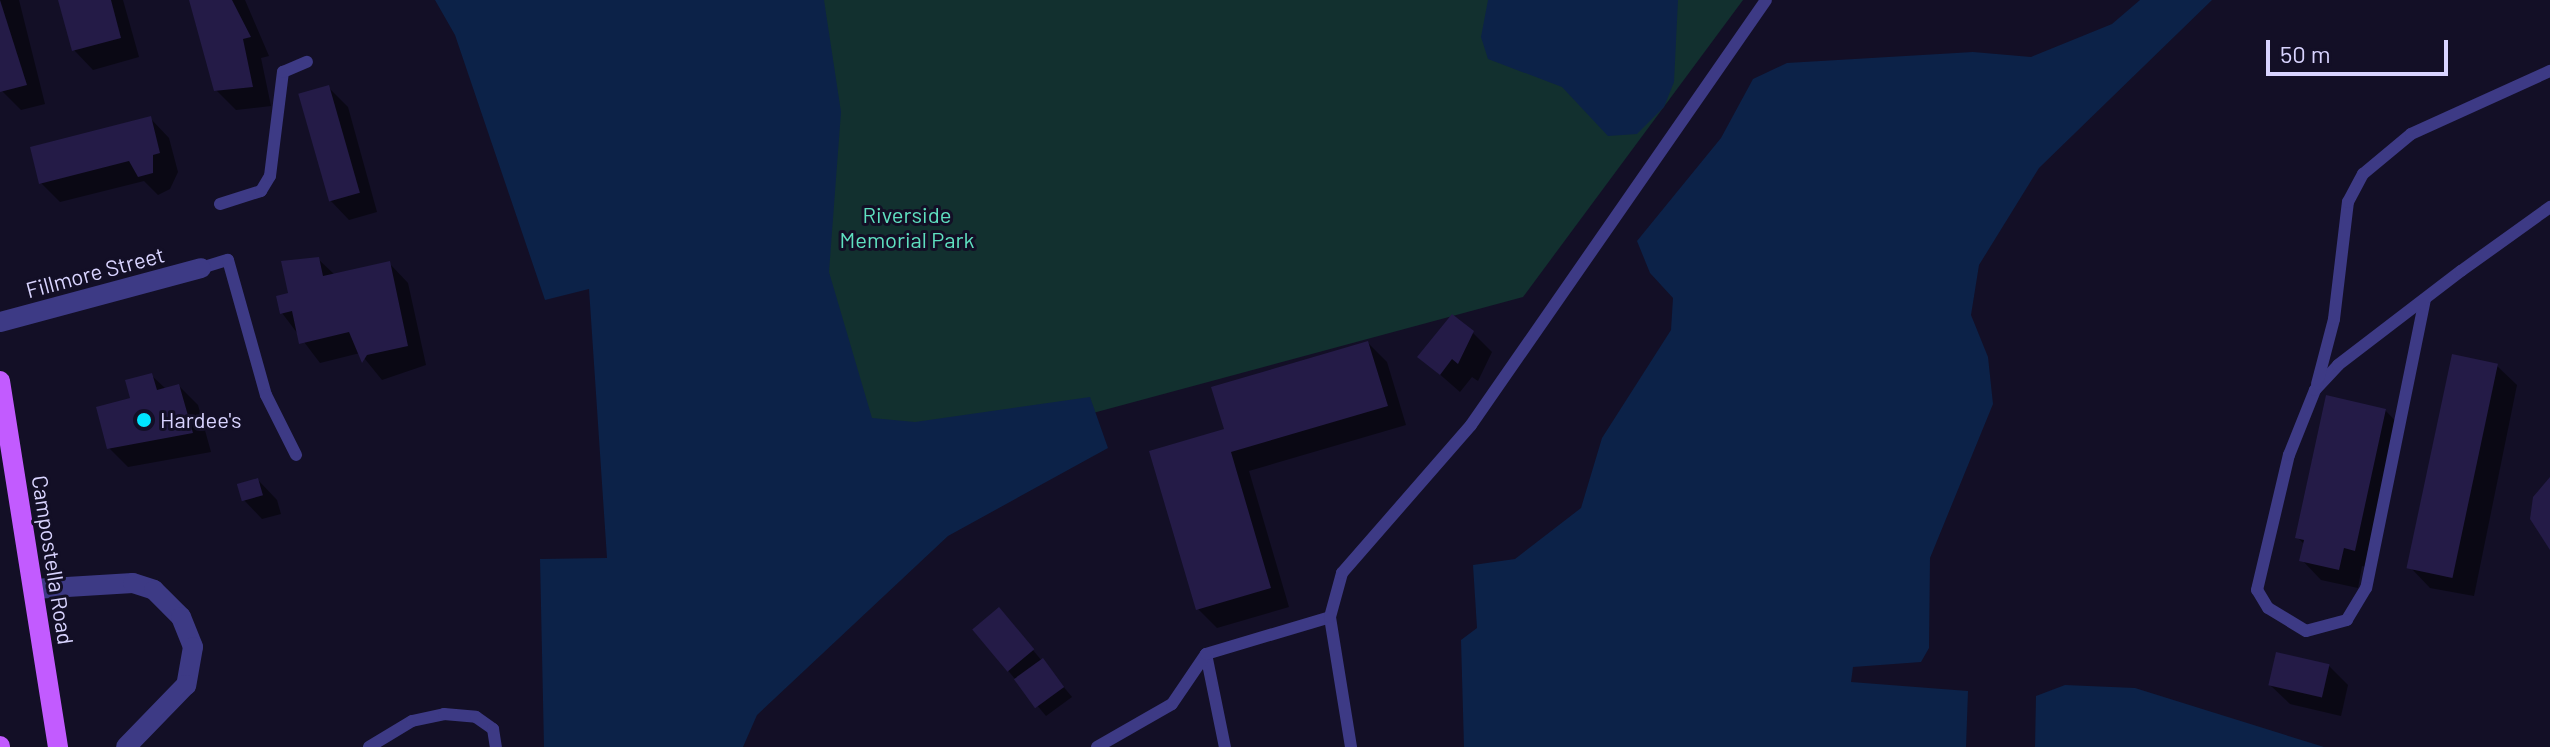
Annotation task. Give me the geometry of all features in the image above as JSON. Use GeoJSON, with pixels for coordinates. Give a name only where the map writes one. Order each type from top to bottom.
{"type":"FeatureCollection","features":[{"type":"Feature","properties":{"kind":"main road","name":"Campostella Road"},"geometry":{"type":"LineString","coordinates":[[0,381],[58,747]]}},
{"type":"Feature","properties":{"kind":"street","name":"Fillmore Street"},"geometry":{"type":"LineString","coordinates":[[0,322],[201,268]]}},
{"type":"Feature","properties":{"kind":"street"},"geometry":{"type":"LineString","coordinates":[[34,589],[133,583],[154,590],[181,617],[193,647],[186,685],[126,747]]}},
{"type":"Feature","properties":{"kind":"lane"},"geometry":{"type":"LineString","coordinates":[[1351,747],[1330,617],[1342,573],[1471,425],[1766,0]]}},
{"type":"Feature","properties":{"kind":"lane"},"geometry":{"type":"LineString","coordinates":[[220,204],[261,191],[270,176],[283,72],[307,62]]}},
{"type":"Feature","properties":{"kind":"lane"},"geometry":{"type":"LineString","coordinates":[[2425,299],[2366,588],[2347,620],[2306,631],[2268,608],[2257,590],[2289,455],[2315,390],[2332,332],[2348,202],[2363,174],[2411,134],[2550,71]]}},
{"type":"Feature","properties":{"kind":"lane"},"geometry":{"type":"LineString","coordinates":[[2315,390],[2425,299],[2550,207]]}},
{"type":"Feature","properties":{"kind":"lane"},"geometry":{"type":"LineString","coordinates":[[201,268],[228,260],[266,395],[296,455]]}},
{"type":"Feature","properties":{"kind":"lane"},"geometry":{"type":"LineString","coordinates":[[1097,747],[1172,704],[1206,654],[1330,617]]}},
{"type":"Feature","properties":{"kind":"lane"},"geometry":{"type":"LineString","coordinates":[[1206,654],[1225,747]]}},
{"type":"Feature","properties":{"kind":"lane"},"geometry":{"type":"LineString","coordinates":[[369,747],[412,721],[444,714],[476,717],[493,729],[496,747]]}},
{"type":"Feature","properties":{"kind":"green space","name":"Riverside Memorial Park"},"geometry":{"type":"Polygon","coordinates":[[[606,0],[1743,0],[1523,297],[734,510],[606,0]]]}},
{"type":"Feature","properties":{"kind":"water"},"geometry":{"type":"Polygon","coordinates":[[[435,0],[824,0],[841,112],[829,272],[872,418],[915,422],[1090,397],[1108,448],[948,536],[757,715],[743,747],[544,747],[540,559],[607,558],[589,289],[545,300],[455,35],[435,0]]]}},
{"type":"Feature","properties":{"kind":"water"},"geometry":{"type":"Polygon","coordinates":[[[1488,0],[1678,0],[1674,82],[1664,107],[1637,134],[1608,136],[1562,87],[1488,59],[1481,37],[1488,0]]]}},
{"type":"Feature","properties":{"kind":"water"},"geometry":{"type":"Polygon","coordinates":[[[2140,0],[2212,0],[2039,168],[1979,265],[1971,315],[1988,357],[1993,404],[1930,558],[1929,648],[1921,662],[1853,667],[1851,682],[1968,691],[1966,747],[1464,747],[1461,640],[1477,628],[1473,565],[1515,559],[1581,508],[1602,438],[1671,330],[1673,298],[1650,273],[1637,241],[1721,138],[1753,79],[1787,63],[1973,52],[2031,57],[2112,24],[2140,0]]]}},
{"type":"Feature","properties":{"kind":"water"},"geometry":{"type":"Polygon","coordinates":[[[2065,685],[2135,688],[2324,747],[2035,747],[2036,696],[2065,685]]]}},
{"type":"Feature","properties":{"kind":"building"},"geometry":{"type":"Polygon","coordinates":[[[0,0],[27,85],[0,92],[0,0]]]}},
{"type":"Feature","properties":{"kind":"building"},"geometry":{"type":"Polygon","coordinates":[[[58,0],[111,0],[121,38],[72,51],[58,0]]]}},
{"type":"Feature","properties":{"kind":"building"},"geometry":{"type":"Polygon","coordinates":[[[189,0],[232,0],[251,37],[243,39],[253,87],[214,91],[189,0]]]}},
{"type":"Feature","properties":{"kind":"building"},"geometry":{"type":"Polygon","coordinates":[[[329,85],[360,193],[329,201],[298,94],[329,85]]]}},
{"type":"Feature","properties":{"kind":"building"},"geometry":{"type":"Polygon","coordinates":[[[151,116],[160,153],[153,155],[153,173],[138,177],[129,161],[39,184],[30,147],[151,116]]]}},
{"type":"Feature","properties":{"kind":"building"},"geometry":{"type":"Polygon","coordinates":[[[319,257],[323,276],[390,261],[408,346],[367,355],[362,363],[349,332],[299,344],[292,311],[280,314],[276,296],[288,293],[281,261],[319,257]]]}},
{"type":"Feature","properties":{"kind":"building"},"geometry":{"type":"Polygon","coordinates":[[[1452,314],[1474,331],[1458,364],[1452,359],[1440,375],[1417,357],[1452,314]]]}},
{"type":"Feature","properties":{"kind":"building"},"geometry":{"type":"Polygon","coordinates":[[[1368,341],[1388,406],[1231,452],[1271,588],[1196,610],[1149,451],[1224,429],[1211,387],[1368,341]]]}},
{"type":"Feature","properties":{"kind":"building"},"geometry":{"type":"Polygon","coordinates":[[[2452,354],[2498,364],[2452,578],[2406,568],[2452,354]]]}},
{"type":"Feature","properties":{"kind":"building","name":"Hardee's"},"geometry":{"type":"Polygon","coordinates":[[[152,373],[157,390],[179,384],[193,433],[107,449],[96,407],[130,398],[125,380],[152,373]]]}},
{"type":"Feature","properties":{"kind":"building"},"geometry":{"type":"Polygon","coordinates":[[[2326,395],[2386,409],[2355,551],[2344,548],[2339,570],[2299,561],[2304,540],[2295,538],[2326,395]]]}},
{"type":"Feature","properties":{"kind":"building"},"geometry":{"type":"Polygon","coordinates":[[[2550,477],[2550,550],[2530,519],[2533,497],[2550,477]]]}},
{"type":"Feature","properties":{"kind":"building"},"geometry":{"type":"Polygon","coordinates":[[[258,478],[263,495],[242,501],[237,484],[258,478]]]}},
{"type":"Feature","properties":{"kind":"building"},"geometry":{"type":"Polygon","coordinates":[[[999,607],[1034,649],[1008,672],[972,629],[999,607]]]}},
{"type":"Feature","properties":{"kind":"building"},"geometry":{"type":"Polygon","coordinates":[[[2276,652],[2330,664],[2322,698],[2268,685],[2276,652]]]}},
{"type":"Feature","properties":{"kind":"building"},"geometry":{"type":"Polygon","coordinates":[[[1043,658],[1064,687],[1035,708],[1014,679],[1043,658]]]}},
{"type":"Feature","properties":{"kind":"place","name":"Hardee's"},"geometry":{"type":"Point","coordinates":[144,420]}}]}
